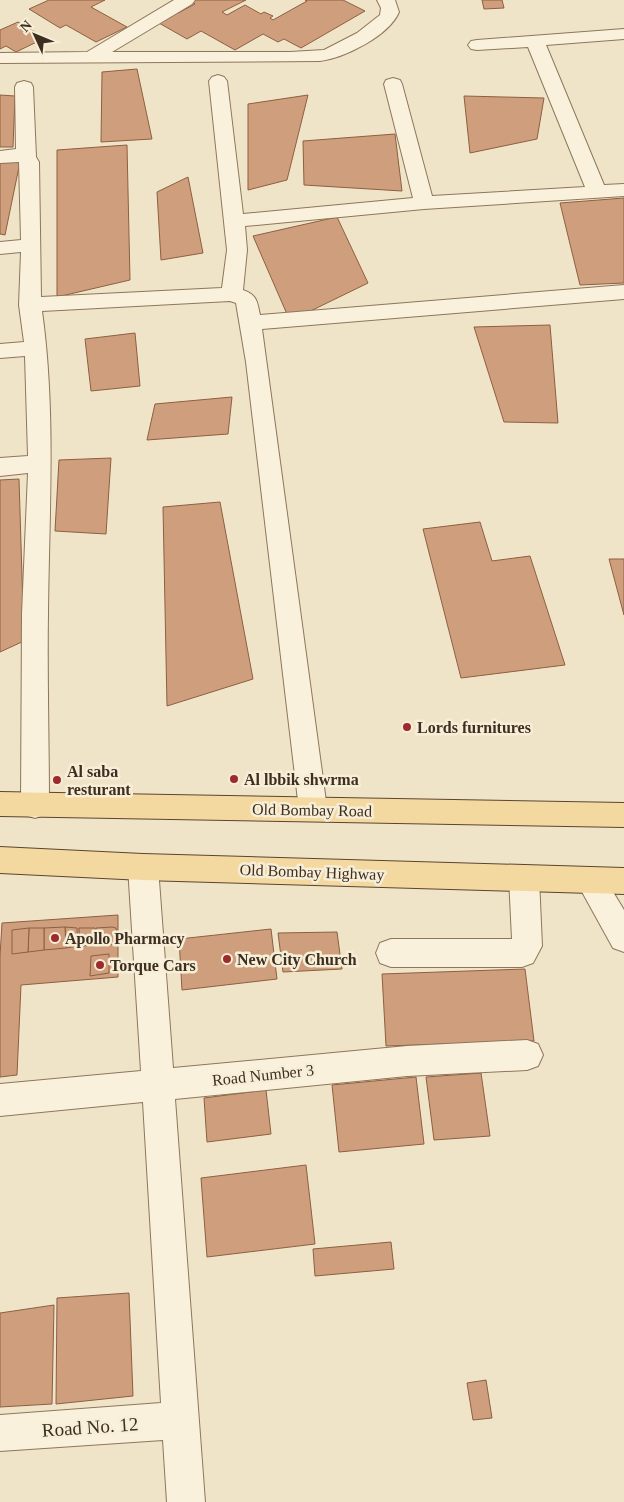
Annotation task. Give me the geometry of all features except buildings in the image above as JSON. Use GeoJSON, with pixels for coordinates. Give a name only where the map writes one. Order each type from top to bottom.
{"type":"FeatureCollection","features":[{"type":"Feature","properties":{"kind":"main road","name":"Old Bombay Road"},"geometry":{"type":"LineString","coordinates":[[0,804],[624,816]]}},
{"type":"Feature","properties":{"kind":"main road","name":"Old Bombay Highway"},"geometry":{"type":"LineString","coordinates":[[0,860],[143,867],[624,881]]}},
{"type":"Feature","properties":{"kind":"street"},"geometry":{"type":"LineString","coordinates":[[0,58],[92,56],[290,57],[328,54],[344,48],[372,31],[390,16],[391,11],[386,0]]}},
{"type":"Feature","properties":{"kind":"street"},"geometry":{"type":"LineString","coordinates":[[92,56],[182,1]]}},
{"type":"Feature","properties":{"kind":"street"},"geometry":{"type":"LineString","coordinates":[[477,45],[624,34]]}},
{"type":"Feature","properties":{"kind":"street"},"geometry":{"type":"LineString","coordinates":[[535,41],[597,192]]}},
{"type":"Feature","properties":{"kind":"street"},"geometry":{"type":"LineString","coordinates":[[218,81],[238,250],[232,294]]}},
{"type":"Feature","properties":{"kind":"street"},"geometry":{"type":"LineString","coordinates":[[393,84],[424,203]]}},
{"type":"Feature","properties":{"kind":"street"},"geometry":{"type":"LineString","coordinates":[[24,87],[26,157],[29,162],[32,245],[30,305],[36,348],[40,464],[35,614],[35,806]]}},
{"type":"Feature","properties":{"kind":"street"},"geometry":{"type":"LineString","coordinates":[[0,156],[18,155],[26,157]]}},
{"type":"Feature","properties":{"kind":"street"},"geometry":{"type":"LineString","coordinates":[[234,221],[424,203],[624,190]]}},
{"type":"Feature","properties":{"kind":"street"},"geometry":{"type":"LineString","coordinates":[[0,248],[32,245]]}},
{"type":"Feature","properties":{"kind":"street"},"geometry":{"type":"LineString","coordinates":[[251,323],[624,292]]}},
{"type":"Feature","properties":{"kind":"street"},"geometry":{"type":"LineString","coordinates":[[30,305],[232,294],[246,299],[251,323],[313,809]]}},
{"type":"Feature","properties":{"kind":"street"},"geometry":{"type":"LineString","coordinates":[[0,351],[36,348]]}},
{"type":"Feature","properties":{"kind":"street"},"geometry":{"type":"LineString","coordinates":[[0,467],[40,464]]}},
{"type":"Feature","properties":{"kind":"street"},"geometry":{"type":"LineString","coordinates":[[143,867],[186,1502]]}},
{"type":"Feature","properties":{"kind":"street"},"geometry":{"type":"LineString","coordinates":[[391,953],[522,953],[527,946],[524,878]]}},
{"type":"Feature","properties":{"kind":"street"},"geometry":{"type":"LineString","coordinates":[[591,881],[624,938]]}},
{"type":"Feature","properties":{"kind":"street","name":"Road Number 3"},"geometry":{"type":"LineString","coordinates":[[0,1100],[406,1061],[527,1055]]}},
{"type":"Feature","properties":{"kind":"street","name":"Road No. 12"},"geometry":{"type":"LineString","coordinates":[[0,1433],[180,1420]]}},
{"type":"Feature","properties":{"kind":"place","name":"Lords furnitures"},"geometry":{"type":"Point","coordinates":[407,727]}},
{"type":"Feature","properties":{"kind":"place","name":"Al lbbik shwrma"},"geometry":{"type":"Point","coordinates":[234,779]}},
{"type":"Feature","properties":{"kind":"place","name":"Al saba resturant"},"geometry":{"type":"Point","coordinates":[57,780]}},
{"type":"Feature","properties":{"kind":"place","name":"Apollo Pharmacy"},"geometry":{"type":"Point","coordinates":[55,938]}},
{"type":"Feature","properties":{"kind":"place","name":"New City Church"},"geometry":{"type":"Point","coordinates":[227,959]}},
{"type":"Feature","properties":{"kind":"place","name":"Torque Cars"},"geometry":{"type":"Point","coordinates":[100,965]}}]}
